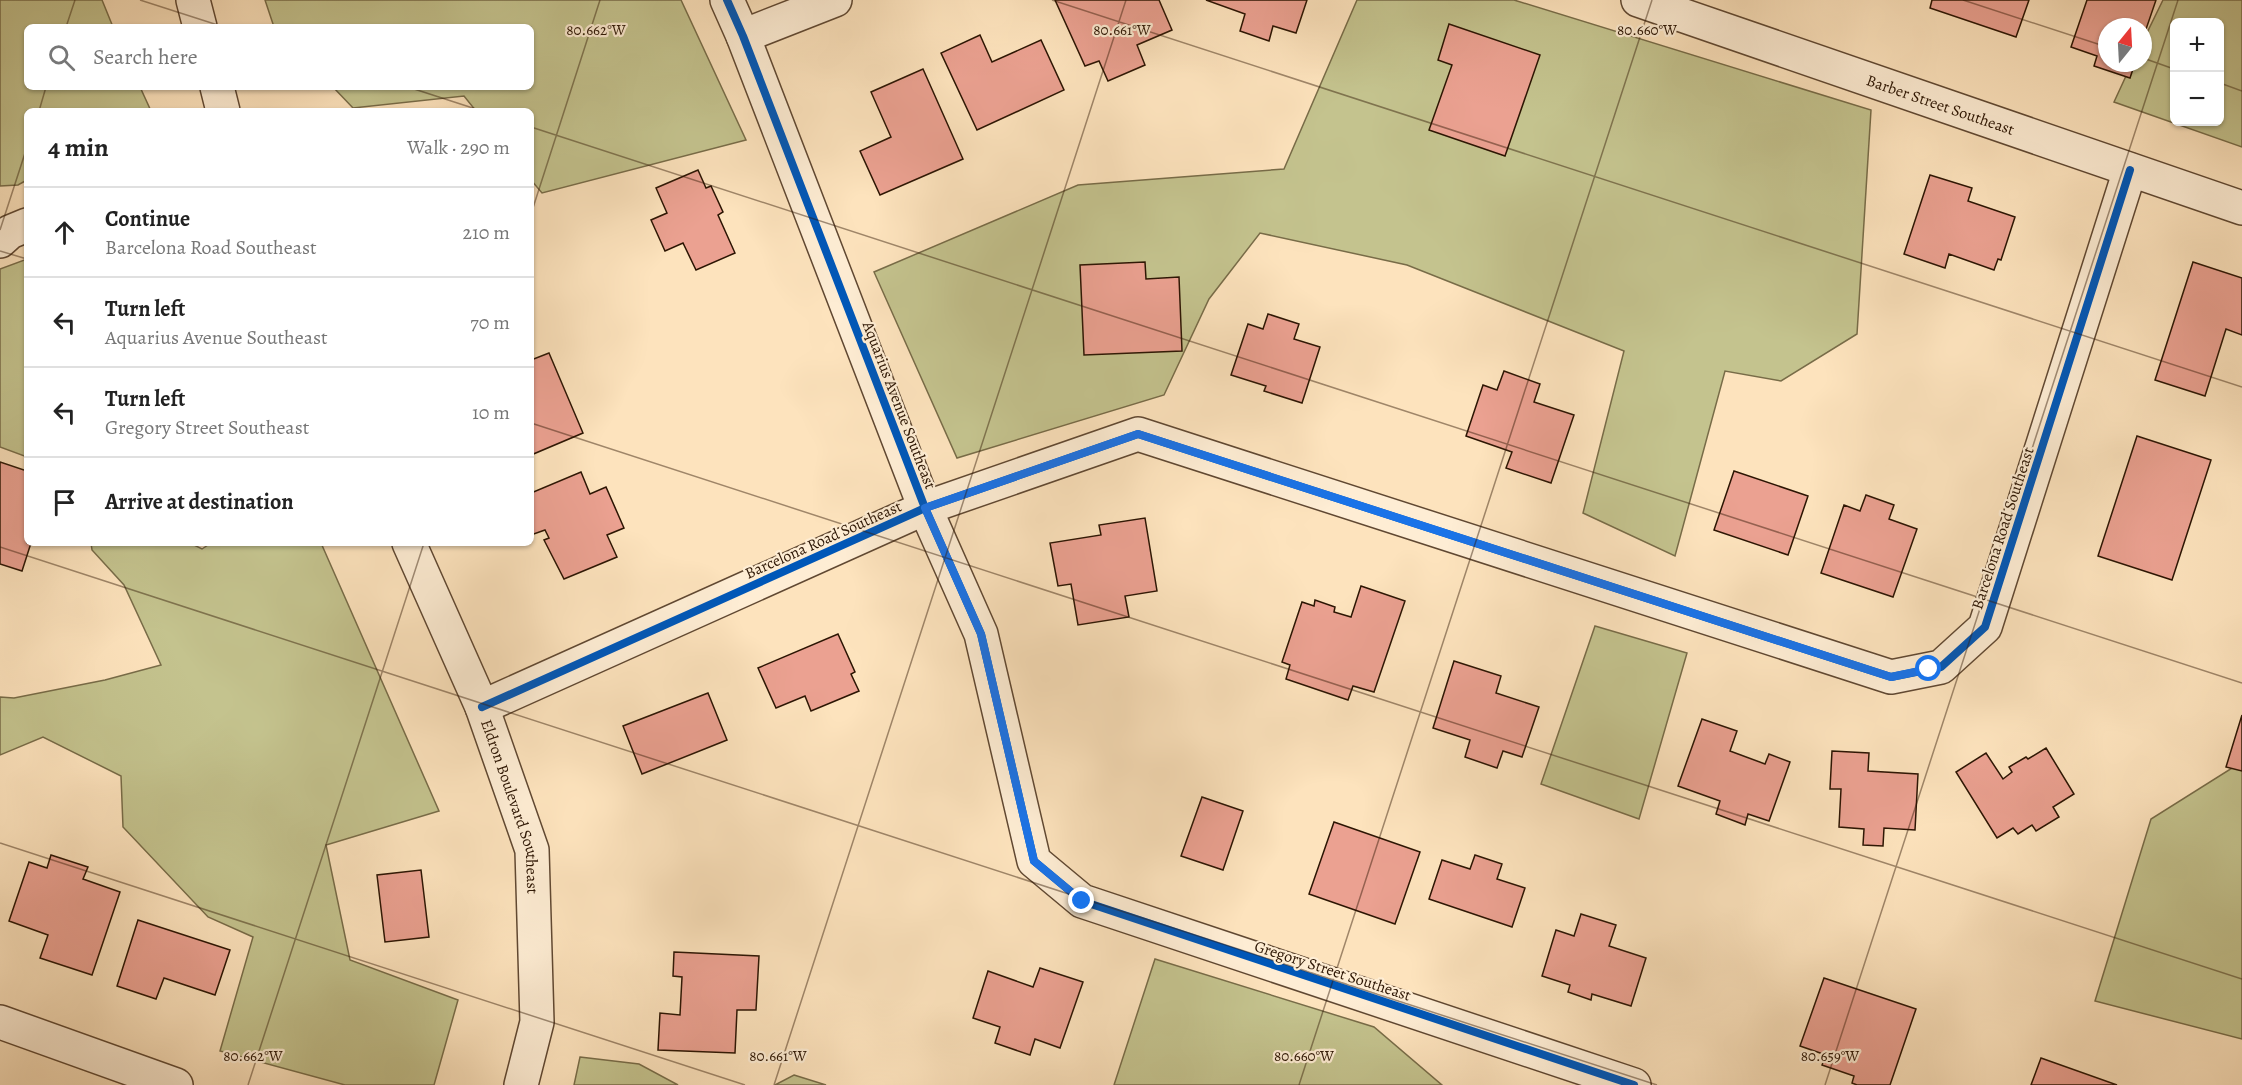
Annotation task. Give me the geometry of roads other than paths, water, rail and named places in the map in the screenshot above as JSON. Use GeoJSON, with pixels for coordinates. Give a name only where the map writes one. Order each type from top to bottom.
{"type":"FeatureCollection","features":[{"type":"Feature","properties":{"kind":"street"},"geometry":{"type":"LineString","coordinates":[[193,0],[200,24]]}},
{"type":"Feature","properties":{"kind":"street","name":"Aquarius Avenue Southeast"},"geometry":{"type":"LineString","coordinates":[[727,0],[743,36],[925,508],[981,634],[1034,861]]}},
{"type":"Feature","properties":{"kind":"street"},"geometry":{"type":"LineString","coordinates":[[743,36],[835,0]]}},
{"type":"Feature","properties":{"kind":"street","name":"Barber Street Southeast"},"geometry":{"type":"LineString","coordinates":[[1638,0],[2242,208]]}},
{"type":"Feature","properties":{"kind":"street"},"geometry":{"type":"LineString","coordinates":[[217,90],[222,108]]}},
{"type":"Feature","properties":{"kind":"street","name":"Barcelona Road Southeast"},"geometry":{"type":"LineString","coordinates":[[482,707],[925,508],[1138,434],[1891,677],[1941,667],[1985,627],[2130,170]]}},
{"type":"Feature","properties":{"kind":"street"},"geometry":{"type":"LineString","coordinates":[[0,241],[10,232],[24,226]]}},
{"type":"Feature","properties":{"kind":"street","name":"Eldron Boulevard Southeast"},"geometry":{"type":"LineString","coordinates":[[410,546],[482,707],[532,850],[537,1022],[521,1085]]}},
{"type":"Feature","properties":{"kind":"street","name":"Gregory Street Southeast"},"geometry":{"type":"LineString","coordinates":[[1034,861],[1082,901],[1634,1085]]}},
{"type":"Feature","properties":{"kind":"street"},"geometry":{"type":"LineString","coordinates":[[0,1022],[176,1085]]}}]}
